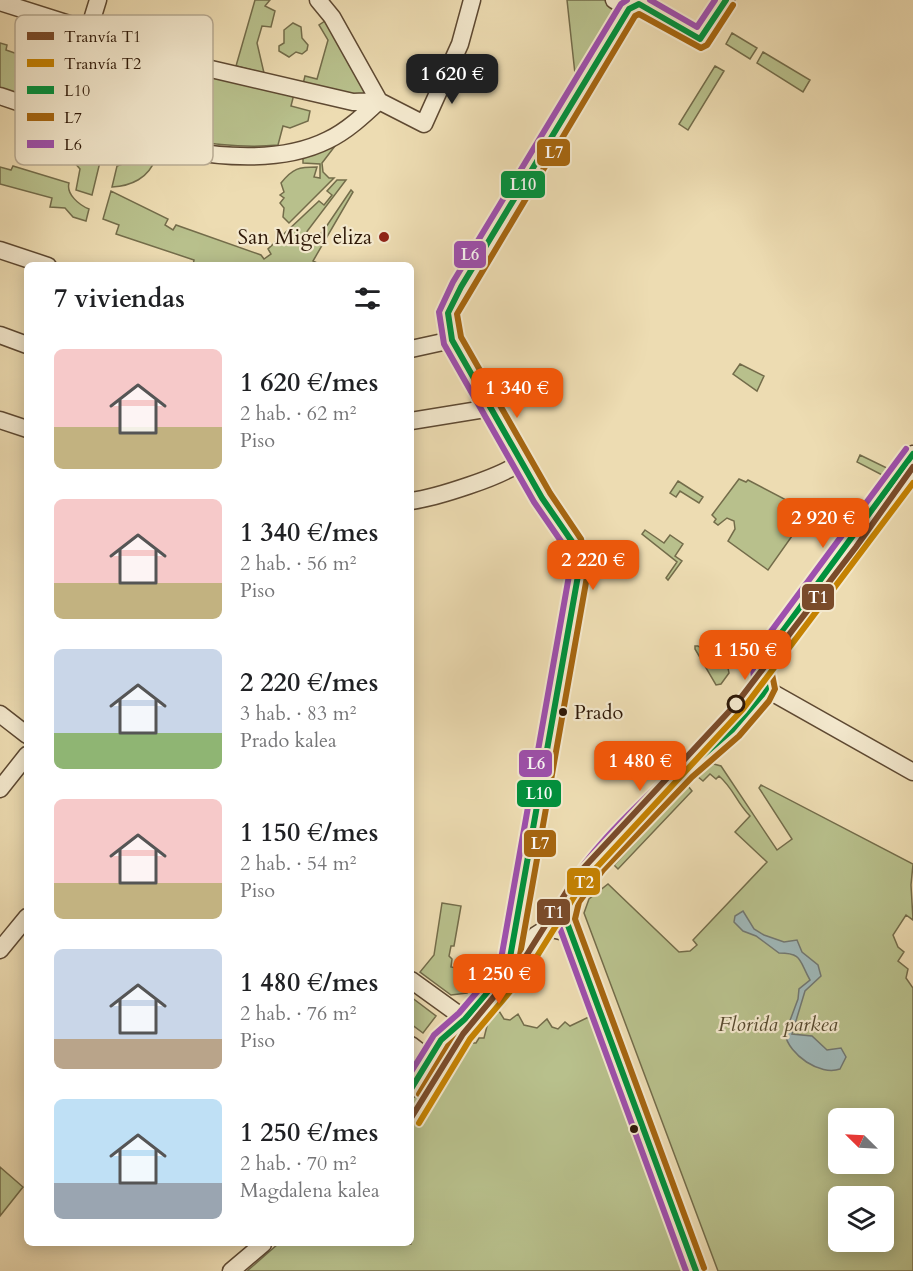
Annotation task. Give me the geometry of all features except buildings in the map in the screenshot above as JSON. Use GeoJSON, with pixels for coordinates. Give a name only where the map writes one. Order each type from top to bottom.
{"type":"FeatureCollection","features":[{"type":"Feature","properties":{"kind":"street"},"geometry":{"type":"LineString","coordinates":[[94,15],[98,0]]}},
{"type":"Feature","properties":{"kind":"street"},"geometry":{"type":"LineString","coordinates":[[213,67],[258,81],[353,102],[379,101],[424,124],[459,44],[472,0]]}},
{"type":"Feature","properties":{"kind":"street"},"geometry":{"type":"LineString","coordinates":[[614,0],[629,9]]}},
{"type":"Feature","properties":{"kind":"street"},"geometry":{"type":"LineString","coordinates":[[508,969],[578,581],[578,556],[573,543],[521,461],[452,340],[448,324],[452,305],[629,9],[639,4],[700,39],[726,0]]}},
{"type":"Feature","properties":{"kind":"street"},"geometry":{"type":"LineString","coordinates":[[0,2],[41,15]]}},
{"type":"Feature","properties":{"kind":"street"},"geometry":{"type":"LineString","coordinates":[[321,2],[379,101]]}},
{"type":"Feature","properties":{"kind":"street"},"geometry":{"type":"LineString","coordinates":[[0,96],[15,101]]}},
{"type":"Feature","properties":{"kind":"street"},"geometry":{"type":"LineString","coordinates":[[213,152],[280,155],[327,141],[379,101]]}},
{"type":"Feature","properties":{"kind":"street"},"geometry":{"type":"LineString","coordinates":[[0,250],[36,262]]}},
{"type":"Feature","properties":{"kind":"street"},"geometry":{"type":"LineString","coordinates":[[0,335],[24,344]]}},
{"type":"Feature","properties":{"kind":"street"},"geometry":{"type":"LineString","coordinates":[[414,348],[452,340]]}},
{"type":"Feature","properties":{"kind":"street"},"geometry":{"type":"LineString","coordinates":[[414,421],[491,408]]}},
{"type":"Feature","properties":{"kind":"street"},"geometry":{"type":"LineString","coordinates":[[0,420],[24,428]]}},
{"type":"Feature","properties":{"kind":"street"},"geometry":{"type":"LineString","coordinates":[[913,454],[760,662],[766,689],[913,772]]}},
{"type":"Feature","properties":{"kind":"street"},"geometry":{"type":"LineString","coordinates":[[414,500],[481,480],[511,468],[521,461]]}},
{"type":"Feature","properties":{"kind":"street"},"geometry":{"type":"LineString","coordinates":[[696,1271],[567,926],[571,898],[596,864],[686,770],[728,734],[766,689]]}},
{"type":"Feature","properties":{"kind":"street"},"geometry":{"type":"LineString","coordinates":[[0,714],[24,733]]}},
{"type":"Feature","properties":{"kind":"street"},"geometry":{"type":"LineString","coordinates":[[0,789],[24,759]]}},
{"type":"Feature","properties":{"kind":"street"},"geometry":{"type":"LineString","coordinates":[[0,950],[24,920]]}},
{"type":"Feature","properties":{"kind":"street"},"geometry":{"type":"LineString","coordinates":[[414,1084],[441,1040],[465,1018],[542,930],[567,926]]}},
{"type":"Feature","properties":{"kind":"street"},"geometry":{"type":"LineString","coordinates":[[414,982],[465,1018]]}},
{"type":"Feature","properties":{"kind":"street"},"geometry":{"type":"LineString","coordinates":[[414,1048],[429,1059]]}},
{"type":"Feature","properties":{"kind":"street"},"geometry":{"type":"LineString","coordinates":[[231,1271],[261,1246]]}},
{"type":"Feature","properties":{"kind":"green space"},"geometry":{"type":"Polygon","coordinates":[[[255,0],[270,0],[265,6],[275,11],[271,27],[262,26],[257,43],[264,73],[236,66],[255,0]]]}},
{"type":"Feature","properties":{"kind":"green space"},"geometry":{"type":"Polygon","coordinates":[[[567,0],[605,0],[621,10],[576,83],[567,0]]]}},
{"type":"Feature","properties":{"kind":"green space"},"geometry":{"type":"Polygon","coordinates":[[[325,21],[369,90],[361,99],[303,84],[305,76],[317,79],[328,40],[319,25],[325,21]]]}},
{"type":"Feature","properties":{"kind":"green space"},"geometry":{"type":"Polygon","coordinates":[[[293,23],[301,27],[302,38],[308,45],[307,50],[302,54],[296,52],[289,57],[279,51],[279,46],[284,43],[284,30],[293,23]]]}},
{"type":"Feature","properties":{"kind":"green space"},"geometry":{"type":"Polygon","coordinates":[[[732,33],[757,48],[750,59],[726,44],[732,33]]]}},
{"type":"Feature","properties":{"kind":"green space"},"geometry":{"type":"Polygon","coordinates":[[[0,43],[7,45],[6,50],[15,53],[15,94],[0,89],[0,43]]]}},
{"type":"Feature","properties":{"kind":"green space"},"geometry":{"type":"Polygon","coordinates":[[[763,52],[810,80],[803,92],[757,63],[763,52]]]}},
{"type":"Feature","properties":{"kind":"green space"},"geometry":{"type":"Polygon","coordinates":[[[715,66],[724,71],[688,130],[679,124],[715,66]]]}},
{"type":"Feature","properties":{"kind":"green space"},"geometry":{"type":"Polygon","coordinates":[[[213,73],[294,94],[291,106],[310,111],[308,121],[290,128],[283,126],[278,145],[213,143],[213,73]]]}},
{"type":"Feature","properties":{"kind":"green space"},"geometry":{"type":"Polygon","coordinates":[[[335,146],[322,163],[323,172],[329,178],[334,178],[289,223],[283,217],[284,208],[280,203],[284,198],[280,195],[284,192],[281,183],[293,171],[305,167],[317,167],[314,177],[320,178],[320,164],[303,163],[303,157],[335,146]]]}},
{"type":"Feature","properties":{"kind":"green space"},"geometry":{"type":"Polygon","coordinates":[[[77,165],[99,165],[92,195],[76,190],[80,169],[77,165]]]}},
{"type":"Feature","properties":{"kind":"green space"},"geometry":{"type":"Polygon","coordinates":[[[152,165],[138,180],[112,187],[117,166],[152,165]]]}},
{"type":"Feature","properties":{"kind":"green space"},"geometry":{"type":"Polygon","coordinates":[[[13,166],[69,183],[69,191],[74,199],[89,209],[86,221],[73,217],[65,208],[50,207],[52,198],[0,184],[0,167],[11,170],[13,166]]]}},
{"type":"Feature","properties":{"kind":"green space"},"geometry":{"type":"Polygon","coordinates":[[[337,180],[346,180],[302,238],[312,243],[324,230],[351,190],[353,192],[313,261],[315,262],[194,262],[194,260],[116,234],[119,225],[103,219],[111,191],[168,219],[165,225],[173,230],[176,225],[261,255],[264,259],[271,254],[268,249],[319,201],[324,205],[332,195],[327,191],[337,180]]]}},
{"type":"Feature","properties":{"kind":"green space"},"geometry":{"type":"Polygon","coordinates":[[[740,364],[764,376],[757,391],[733,374],[740,364]]]}},
{"type":"Feature","properties":{"kind":"green space"},"geometry":{"type":"Polygon","coordinates":[[[860,455],[891,470],[886,477],[857,462],[860,455]]]}},
{"type":"Feature","properties":{"kind":"green space"},"geometry":{"type":"Polygon","coordinates":[[[739,479],[746,482],[748,480],[809,512],[768,570],[728,541],[735,529],[734,521],[727,518],[718,525],[714,522],[716,519],[712,515],[739,479]]]}},
{"type":"Feature","properties":{"kind":"green space"},"geometry":{"type":"Polygon","coordinates":[[[678,481],[703,497],[699,503],[680,491],[676,497],[670,493],[678,481]]]}},
{"type":"Feature","properties":{"kind":"green space"},"geometry":{"type":"Polygon","coordinates":[[[645,530],[664,543],[670,535],[683,544],[675,556],[682,561],[668,580],[666,578],[677,562],[642,534],[645,530]]]}},
{"type":"Feature","properties":{"kind":"green space"},"geometry":{"type":"Polygon","coordinates":[[[695,646],[728,668],[729,673],[721,684],[716,685],[695,649],[695,646]]]}},
{"type":"Feature","properties":{"kind":"green space","name":"Florida parkea"},"geometry":{"type":"Polygon","coordinates":[[[710,763],[721,766],[777,850],[792,839],[759,788],[761,785],[913,864],[911,885],[913,920],[906,915],[893,935],[898,947],[904,952],[898,961],[908,969],[906,978],[913,988],[913,1271],[718,1271],[584,913],[589,899],[608,884],[679,952],[690,951],[697,945],[693,940],[767,862],[735,832],[750,816],[728,786],[719,776],[716,779],[710,774],[703,781],[697,776],[710,763]]]}},
{"type":"Feature","properties":{"kind":"green space"},"geometry":{"type":"Polygon","coordinates":[[[688,786],[692,791],[618,869],[614,865],[688,786]]]}},
{"type":"Feature","properties":{"kind":"green space"},"geometry":{"type":"Polygon","coordinates":[[[442,903],[461,906],[454,946],[451,946],[449,956],[452,959],[451,967],[466,970],[466,974],[473,975],[473,972],[490,974],[467,993],[451,995],[420,972],[434,955],[442,903]]]}},
{"type":"Feature","properties":{"kind":"green space"},"geometry":{"type":"Polygon","coordinates":[[[414,999],[436,1016],[423,1033],[414,1026],[414,999]]]}},
{"type":"Feature","properties":{"kind":"green space"},"geometry":{"type":"Polygon","coordinates":[[[499,1011],[504,1019],[510,1020],[518,1014],[524,1025],[537,1028],[547,1019],[552,1027],[558,1029],[565,1022],[570,1026],[595,1014],[684,1271],[247,1271],[276,1246],[414,1246],[414,1093],[422,1080],[441,1091],[471,1043],[484,1038],[489,1018],[499,1011]]]}},
{"type":"Feature","properties":{"kind":"green space"},"geometry":{"type":"Polygon","coordinates":[[[0,1167],[23,1187],[0,1216],[0,1167]]]}},
{"type":"Feature","properties":{"kind":"water"},"geometry":{"type":"Polygon","coordinates":[[[743,911],[754,929],[784,942],[797,940],[802,952],[818,965],[821,976],[805,991],[792,1034],[812,1036],[827,1050],[841,1048],[846,1057],[840,1069],[815,1067],[792,1049],[785,1034],[798,999],[799,989],[810,980],[799,959],[787,953],[779,953],[756,936],[743,931],[734,922],[735,916],[743,911]]]}},
{"type":"Feature","properties":{"kind":"tram line","name":"T1"},"geometry":{"type":"LineString","coordinates":[[414,1113],[463,1034],[521,964],[577,875],[736,704],[856,547],[913,467]]}},
{"type":"Feature","properties":{"kind":"tram line","name":"T2"},"geometry":{"type":"LineString","coordinates":[[419,1123],[470,1039],[529,969],[584,881],[743,709],[913,483]]}},
{"type":"Feature","properties":{"kind":"transit line","name":"L6"},"geometry":{"type":"LineString","coordinates":[[414,1067],[434,1035],[459,1013],[500,965],[570,570],[565,547],[534,502],[444,344],[439,312],[453,282],[621,4],[627,0]]}},
{"type":"Feature","properties":{"kind":"transit line","name":"L6"},"geometry":{"type":"LineString","coordinates":[[650,0],[697,27],[715,0]]}},
{"type":"Feature","properties":{"kind":"transit line","name":"L10"},"geometry":{"type":"LineString","coordinates":[[414,1084],[441,1040],[465,1019],[508,969],[579,570],[573,543],[542,498],[452,340],[448,313],[461,287],[629,9],[639,4],[700,39],[726,0]]}},
{"type":"Feature","properties":{"kind":"transit line","name":"L7"},"geometry":{"type":"LineString","coordinates":[[419,1094],[448,1046],[472,1025],[517,972],[588,571],[581,539],[550,493],[461,337],[457,314],[635,16],[639,14],[701,48],[707,45],[733,5]]}},
{"type":"Feature","properties":{"kind":"transit line","name":"L6"},"geometry":{"type":"LineString","coordinates":[[686,1271],[558,923],[562,901],[576,875],[598,847],[625,818],[729,720],[755,690],[752,657],[906,449]]}},
{"type":"Feature","properties":{"kind":"transit line","name":"L10"},"geometry":{"type":"LineString","coordinates":[[696,1271],[566,920],[571,898],[596,864],[686,770],[732,730],[762,695],[766,689],[760,662],[913,454]]}},
{"type":"Feature","properties":{"kind":"transit line","name":"L7"},"geometry":{"type":"LineString","coordinates":[[704,1268],[575,919],[579,902],[603,870],[692,777],[739,736],[769,701],[775,689],[770,664],[913,469]]}},
{"type":"Feature","properties":{"kind":"place","name":"San Migel eliza"},"geometry":{"type":"Point","coordinates":[384,237]}},
{"type":"Feature","properties":{"kind":"place","name":"Prado"},"geometry":{"type":"Point","coordinates":[563,712]}}]}
